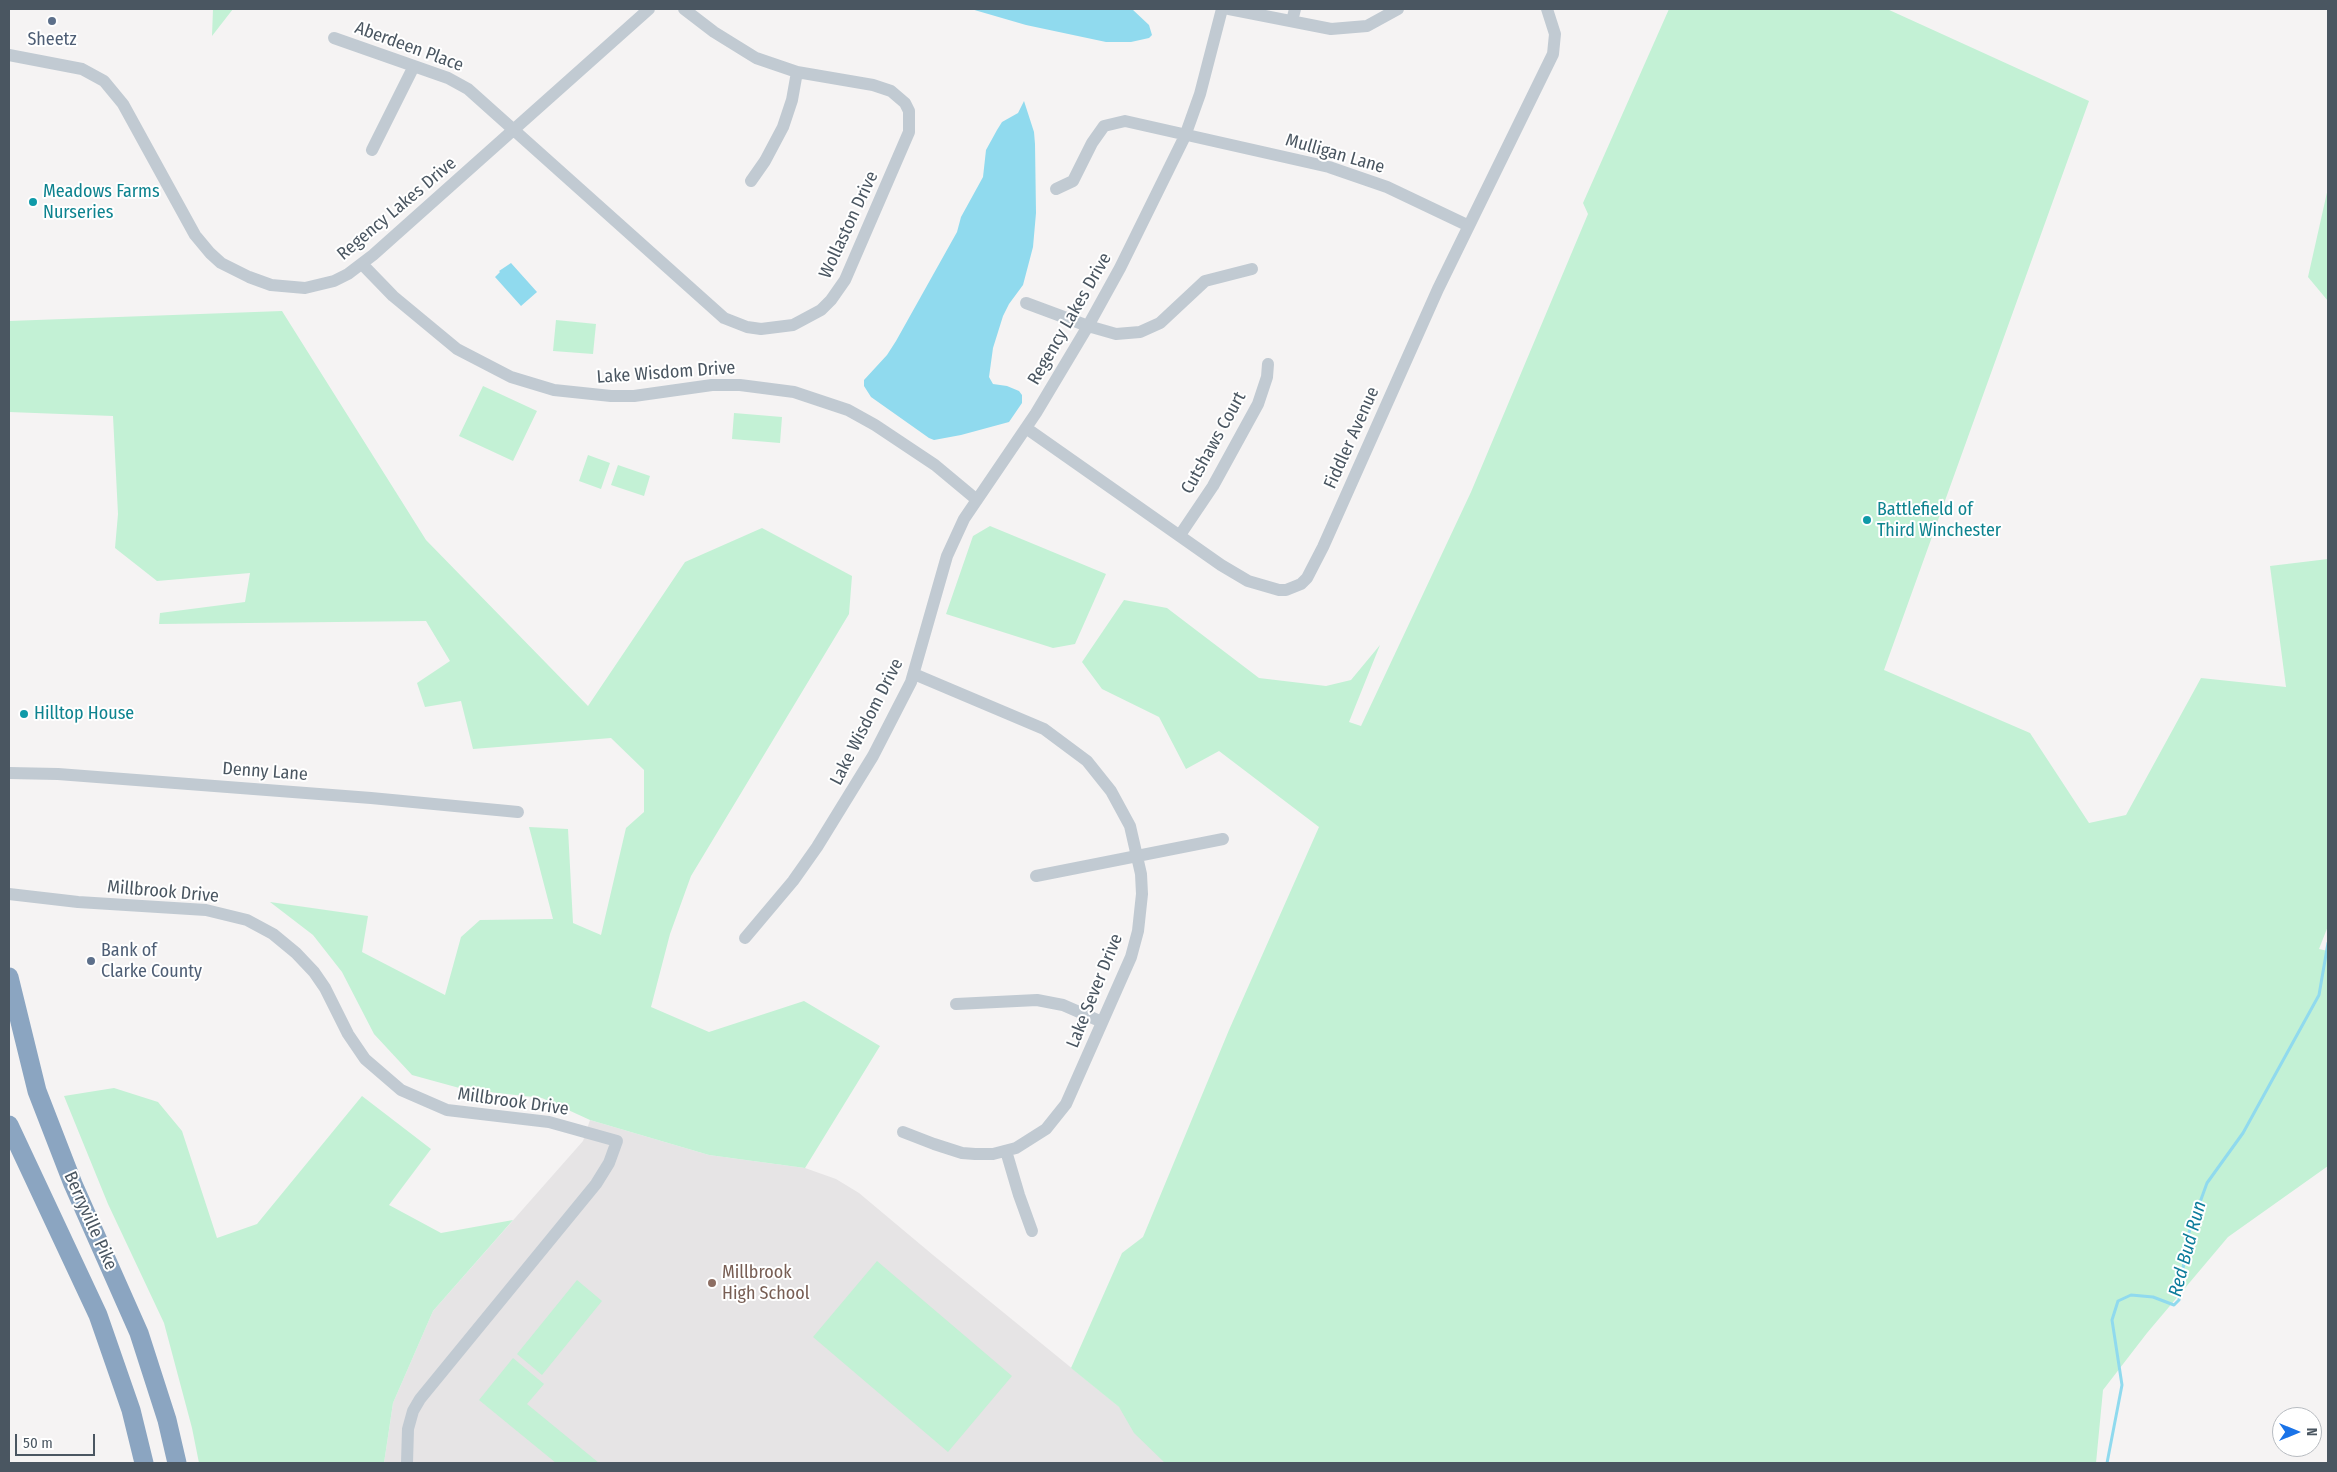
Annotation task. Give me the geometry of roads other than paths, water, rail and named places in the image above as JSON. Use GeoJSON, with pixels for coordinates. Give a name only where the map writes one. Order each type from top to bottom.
{"type":"FeatureCollection","features":[{"type":"Feature","properties":{"kind":"highway","name":"Berryville Pike"},"geometry":{"type":"LineString","coordinates":[[9,977],[37,1090],[73,1184],[139,1333],[167,1420],[177,1463]]}},
{"type":"Feature","properties":{"kind":"highway","name":"Berryville Pike"},"geometry":{"type":"LineString","coordinates":[[9,1125],[98,1315],[126,1394],[144,1463]]}},
{"type":"Feature","properties":{"kind":"street","name":"Regency Lakes Drive"},"geometry":{"type":"LineString","coordinates":[[9,55],[82,69],[104,81],[112,88],[123,104],[195,235],[210,253],[221,263],[244,275],[271,285],[305,288],[334,282],[362,264],[649,9]]}},
{"type":"Feature","properties":{"kind":"street","name":"Wollaston Drive"},"geometry":{"type":"LineString","coordinates":[[515,129],[724,318],[737,324],[754,328],[786,327],[806,320],[821,310],[831,300],[845,280],[910,132],[910,120],[905,103],[890,91],[798,72],[756,58],[736,47],[684,9]]}},
{"type":"Feature","properties":{"kind":"street","name":"Regency Lakes Drive"},"geometry":{"type":"LineString","coordinates":[[977,500],[1026,428],[1088,326],[1120,268],[1185,136],[1200,94],[1222,9]]}},
{"type":"Feature","properties":{"kind":"street"},"geometry":{"type":"LineString","coordinates":[[1229,9],[1293,15],[1331,29],[1366,26],[1398,9]]}},
{"type":"Feature","properties":{"kind":"street","name":"Fiddler Avenue"},"geometry":{"type":"LineString","coordinates":[[1026,428],[1221,565],[1248,581],[1263,587],[1286,590],[1301,584],[1307,578],[1438,289],[1553,54],[1555,34],[1547,9]]}},
{"type":"Feature","properties":{"kind":"street","name":"Aberdeen Place"},"geometry":{"type":"LineString","coordinates":[[334,38],[448,78],[468,88],[515,129]]}},
{"type":"Feature","properties":{"kind":"street"},"geometry":{"type":"LineString","coordinates":[[372,150],[414,66]]}},
{"type":"Feature","properties":{"kind":"street"},"geometry":{"type":"LineString","coordinates":[[751,181],[765,161],[783,127],[792,100],[798,72]]}},
{"type":"Feature","properties":{"kind":"street","name":"Mulligan Lane"},"geometry":{"type":"LineString","coordinates":[[1056,190],[1072,180],[1092,143],[1104,126],[1125,121],[1329,167],[1388,188],[1469,226]]}},
{"type":"Feature","properties":{"kind":"street","name":"Lake Wisdom Drive"},"geometry":{"type":"LineString","coordinates":[[362,264],[393,296],[457,349],[504,374],[538,386],[583,394],[634,396],[712,385],[768,387],[818,398],[859,416],[927,459],[977,500],[964,519],[947,556],[914,674],[873,756],[840,813],[793,881],[745,938]]}},
{"type":"Feature","properties":{"kind":"street"},"geometry":{"type":"LineString","coordinates":[[1026,303],[1088,326],[1116,334],[1140,332],[1160,323],[1205,281],[1252,269]]}},
{"type":"Feature","properties":{"kind":"street","name":"Cutshaws Court"},"geometry":{"type":"LineString","coordinates":[[1180,535],[1213,486],[1258,404],[1267,376],[1268,364]]}},
{"type":"Feature","properties":{"kind":"street","name":"Lake Sever Drive"},"geometry":{"type":"LineString","coordinates":[[903,1132],[962,1153],[992,1154],[1006,1151],[1032,1140],[1057,1118],[1066,1104],[1131,957],[1138,931],[1142,894],[1138,856],[1130,826],[1111,791],[1087,761],[1044,729],[914,674]]}},
{"type":"Feature","properties":{"kind":"street","name":"Denny Lane"},"geometry":{"type":"LineString","coordinates":[[9,773],[58,774],[352,796],[518,812]]}},
{"type":"Feature","properties":{"kind":"street"},"geometry":{"type":"LineString","coordinates":[[1036,876],[1223,839]]}},
{"type":"Feature","properties":{"kind":"street","name":"Millbrook Drive"},"geometry":{"type":"LineString","coordinates":[[9,894],[78,902],[206,910],[247,920],[273,934],[296,953],[325,988],[348,1034],[365,1059],[401,1090],[447,1110],[549,1122],[617,1141],[609,1163],[596,1184],[420,1398],[408,1429],[407,1463]]}},
{"type":"Feature","properties":{"kind":"street"},"geometry":{"type":"LineString","coordinates":[[956,1004],[1037,1000],[1063,1005],[1102,1022]]}},
{"type":"Feature","properties":{"kind":"street"},"geometry":{"type":"LineString","coordinates":[[1006,1151],[1032,1231]]}},
{"type":"Feature","properties":{"kind":"water"},"geometry":{"type":"Polygon","coordinates":[[[971,9],[1132,9],[1149,25],[1152,35],[1149,38],[1131,42],[1106,42],[1026,25],[971,9]]]}},
{"type":"Feature","properties":{"kind":"water"},"geometry":{"type":"Polygon","coordinates":[[[1024,101],[1034,132],[1035,144],[1036,213],[1033,247],[1023,285],[1003,316],[993,348],[989,377],[993,384],[1007,386],[1019,391],[1022,395],[1022,403],[1009,422],[934,440],[871,397],[864,386],[864,380],[887,355],[896,341],[957,232],[961,217],[983,177],[986,150],[997,130],[1002,122],[1018,113],[1024,101]]]}},
{"type":"Feature","properties":{"kind":"water"},"geometry":{"type":"Polygon","coordinates":[[[511,263],[537,292],[521,306],[495,277],[499,271],[511,263]]]}},
{"type":"Feature","properties":{"kind":"waterway","name":"Red Bud Run"},"geometry":{"type":"LineString","coordinates":[[2107,1463],[2122,1385],[2112,1320],[2118,1301],[2131,1295],[2153,1297],[2174,1305],[2179,1300],[2187,1238],[2207,1183],[2243,1133],[2319,995],[2328,943]]}},
{"type":"Feature","properties":{"kind":"place","name":"Sheetz"},"geometry":{"type":"Point","coordinates":[52,21]}},
{"type":"Feature","properties":{"kind":"place","name":"Meadows Farms Nurseries"},"geometry":{"type":"Point","coordinates":[33,202]}},
{"type":"Feature","properties":{"kind":"place","name":"Battlefield of Third Winchester"},"geometry":{"type":"Point","coordinates":[1867,520]}},
{"type":"Feature","properties":{"kind":"place","name":"Hilltop House"},"geometry":{"type":"Point","coordinates":[24,714]}},
{"type":"Feature","properties":{"kind":"place","name":"Bank of Clarke County"},"geometry":{"type":"Point","coordinates":[91,961]}},
{"type":"Feature","properties":{"kind":"place","name":"Millbrook High School"},"geometry":{"type":"Point","coordinates":[712,1283]}}]}
